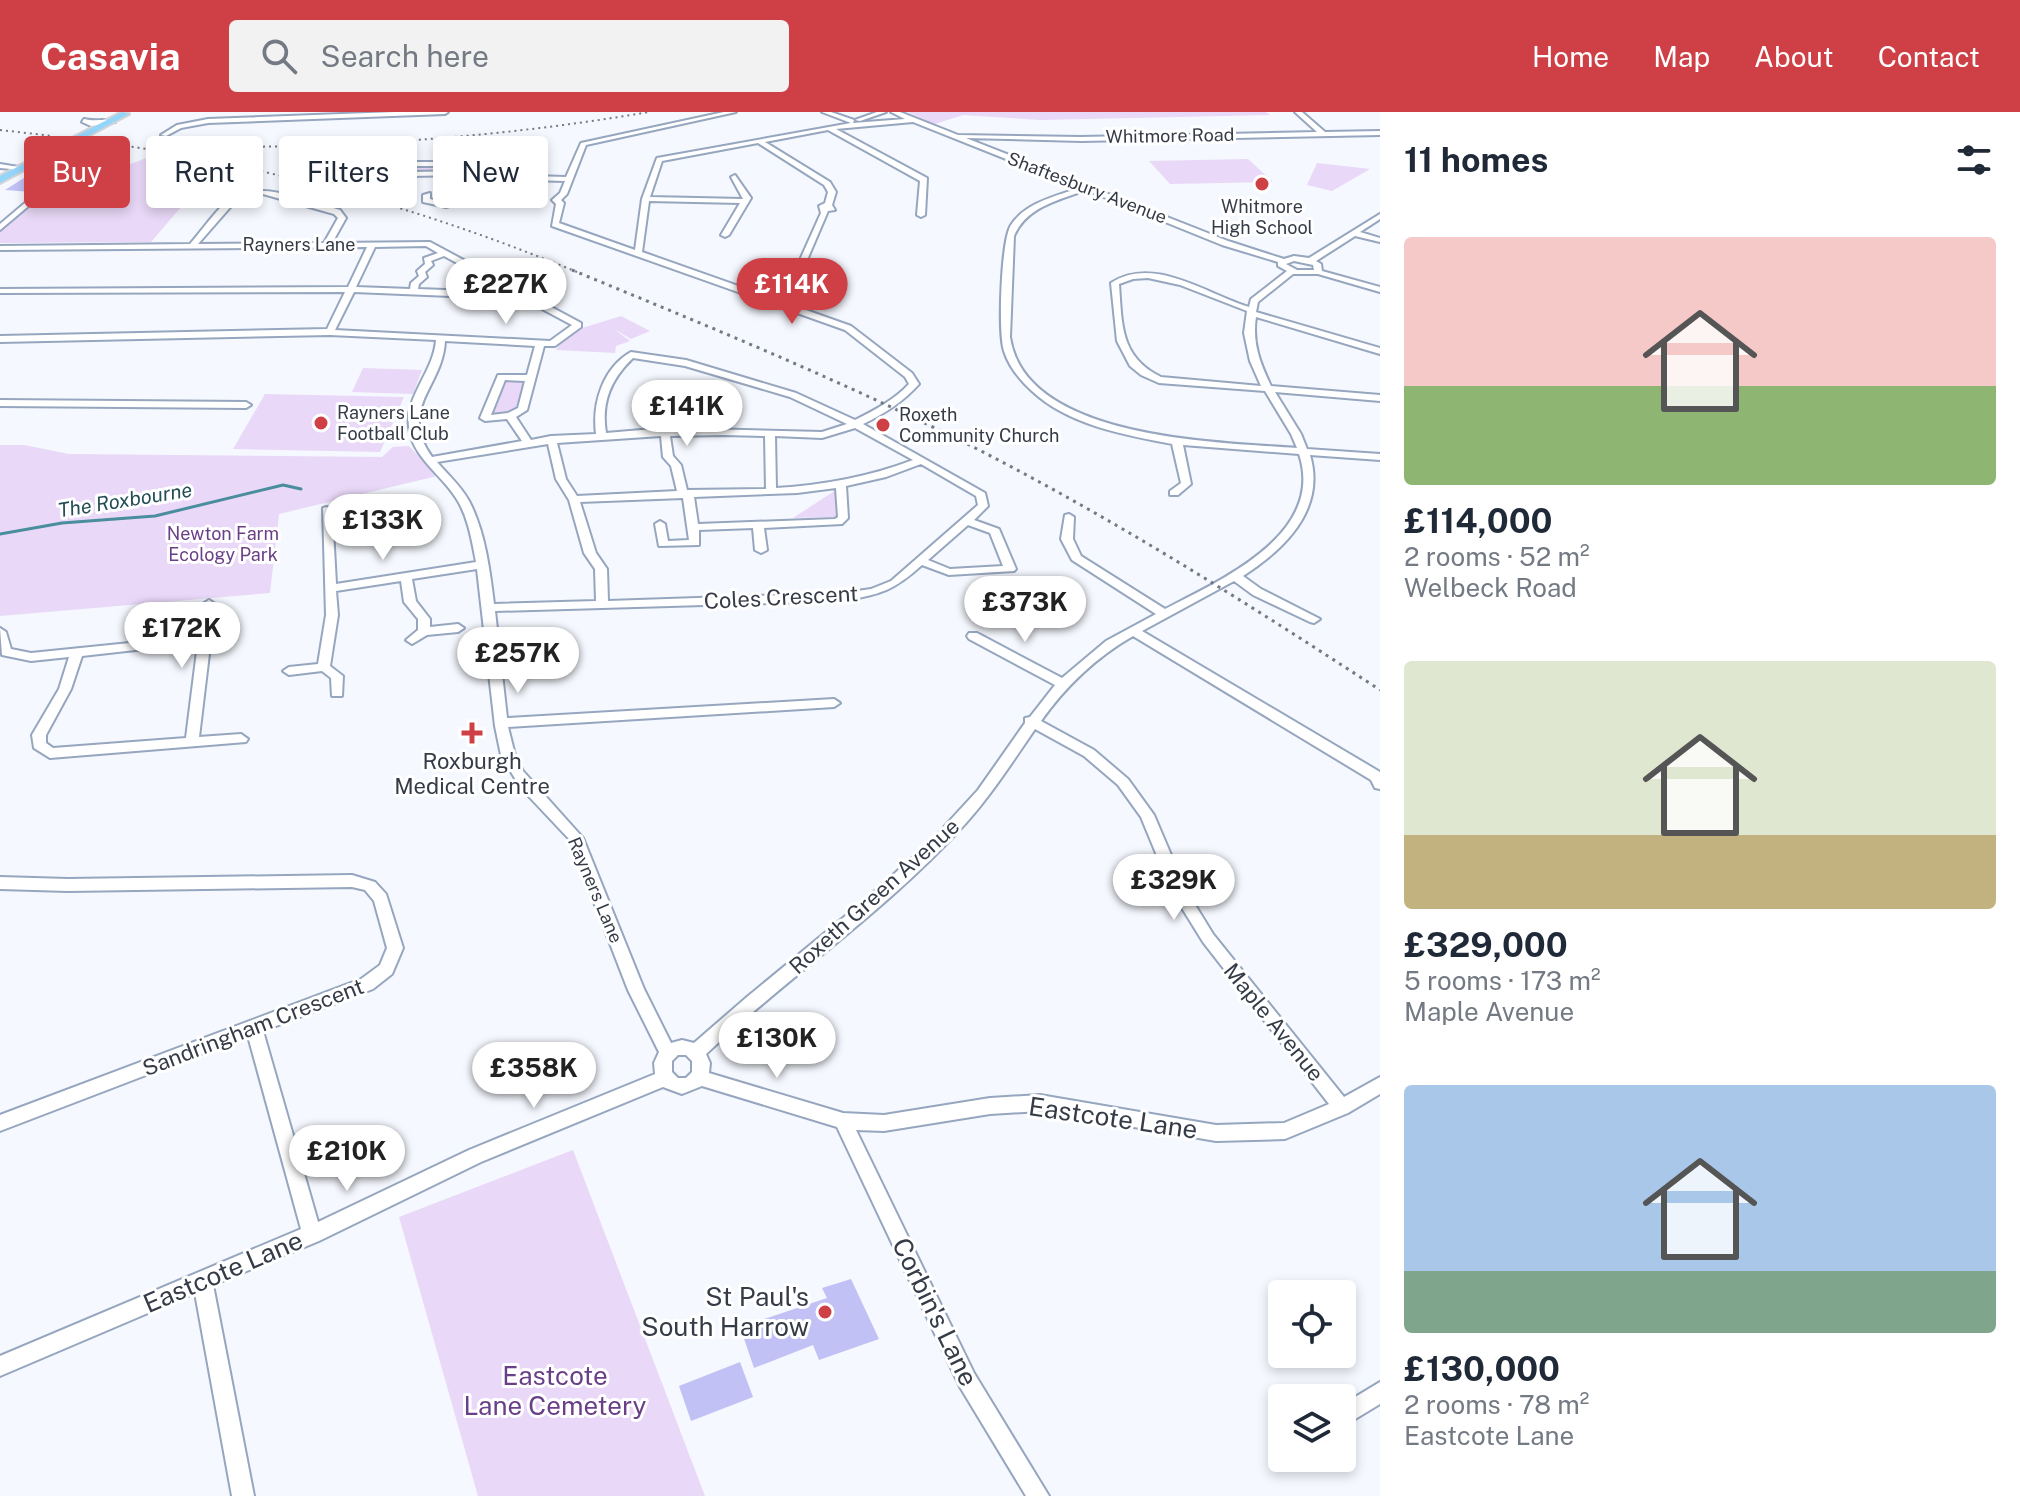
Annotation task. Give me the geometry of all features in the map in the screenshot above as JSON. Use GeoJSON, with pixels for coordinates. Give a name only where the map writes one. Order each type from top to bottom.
{"type":"FeatureCollection","features":[{"type":"Feature","properties":{"kind":"main road"},"geometry":{"type":"LineString","coordinates":[[98,128],[128,113]]}},
{"type":"Feature","properties":{"kind":"main road"},"geometry":{"type":"LineString","coordinates":[[81,136],[128,113]]}},
{"type":"Feature","properties":{"kind":"main road"},"geometry":{"type":"LineString","coordinates":[[0,180],[22,168]]}},
{"type":"Feature","properties":{"kind":"street"},"geometry":{"type":"LineString","coordinates":[[81,136],[87,112]]}},
{"type":"Feature","properties":{"kind":"street"},"geometry":{"type":"LineString","coordinates":[[208,121],[228,112]]}},
{"type":"Feature","properties":{"kind":"street"},"geometry":{"type":"LineString","coordinates":[[164,135],[182,126],[208,121],[445,112]]}},
{"type":"Feature","properties":{"kind":"street"},"geometry":{"type":"LineString","coordinates":[[433,460],[505,445],[601,434],[665,431],[839,433],[903,396],[914,384],[909,375],[848,328],[555,224],[580,146],[599,139],[733,112]]}},
{"type":"Feature","properties":{"kind":"street"},"geometry":{"type":"LineString","coordinates":[[825,112],[849,123],[913,120]]}},
{"type":"Feature","properties":{"kind":"street"},"geometry":{"type":"LineString","coordinates":[[638,254],[646,199],[659,159],[829,128],[883,112]]}},
{"type":"Feature","properties":{"kind":"street","name":"Shaftesbury Avenue"},"geometry":{"type":"LineString","coordinates":[[894,112],[1225,243],[1283,261],[1310,261]]}},
{"type":"Feature","properties":{"kind":"street"},"geometry":{"type":"LineString","coordinates":[[1298,112],[1322,133]]}},
{"type":"Feature","properties":{"kind":"street"},"geometry":{"type":"LineString","coordinates":[[84,121],[98,128]]}},
{"type":"Feature","properties":{"kind":"street"},"geometry":{"type":"LineString","coordinates":[[829,128],[915,177],[915,183],[923,186],[921,215]]}},
{"type":"Feature","properties":{"kind":"street","name":"Whitmore Road"},"geometry":{"type":"LineString","coordinates":[[961,136],[1081,139],[1380,133]]}},
{"type":"Feature","properties":{"kind":"street"},"geometry":{"type":"LineString","coordinates":[[758,140],[820,178],[832,192],[794,281],[764,299]]}},
{"type":"Feature","properties":{"kind":"street"},"geometry":{"type":"LineString","coordinates":[[433,163],[360,164],[352,171],[360,175],[433,174]]}},
{"type":"Feature","properties":{"kind":"street"},"geometry":{"type":"LineString","coordinates":[[0,166],[22,168]]}},
{"type":"Feature","properties":{"kind":"street"},"geometry":{"type":"LineString","coordinates":[[725,235],[746,195],[735,177]]}},
{"type":"Feature","properties":{"kind":"street"},"geometry":{"type":"LineString","coordinates":[[548,178],[569,179]]}},
{"type":"Feature","properties":{"kind":"street"},"geometry":{"type":"LineString","coordinates":[[1086,188],[1023,216],[1010,236],[1007,291],[1009,353],[1037,389],[1077,415],[1123,432],[1177,442],[1380,457]]}},
{"type":"Feature","properties":{"kind":"street"},"geometry":{"type":"LineString","coordinates":[[192,246],[236,196],[252,192],[273,194],[340,214],[342,218],[327,245]]}},
{"type":"Feature","properties":{"kind":"street"},"geometry":{"type":"LineString","coordinates":[[427,195],[426,200],[433,203]]}},
{"type":"Feature","properties":{"kind":"street"},"geometry":{"type":"LineString","coordinates":[[646,199],[744,201]]}},
{"type":"Feature","properties":{"kind":"street"},"geometry":{"type":"LineString","coordinates":[[0,228],[24,207]]}},
{"type":"Feature","properties":{"kind":"street"},"geometry":{"type":"LineString","coordinates":[[1310,261],[1380,216]]}},
{"type":"Feature","properties":{"kind":"street"},"geometry":{"type":"LineString","coordinates":[[1354,233],[1380,240]]}},
{"type":"Feature","properties":{"kind":"street"},"geometry":{"type":"LineString","coordinates":[[615,247],[638,243]]}},
{"type":"Feature","properties":{"kind":"street"},"geometry":{"type":"LineString","coordinates":[[0,339],[330,332],[540,344],[558,343],[578,325],[427,244],[372,245]]}},
{"type":"Feature","properties":{"kind":"street","name":"Rayners Lane"},"geometry":{"type":"LineString","coordinates":[[0,248],[372,245],[330,332]]}},
{"type":"Feature","properties":{"kind":"street"},"geometry":{"type":"LineString","coordinates":[[414,291],[415,283],[423,276],[421,271],[429,265],[427,260],[446,253]]}},
{"type":"Feature","properties":{"kind":"street"},"geometry":{"type":"LineString","coordinates":[[1283,261],[1282,266],[1291,271],[1318,272],[1380,290]]}},
{"type":"Feature","properties":{"kind":"street"},"geometry":{"type":"LineString","coordinates":[[1310,261],[1320,266],[1318,272]]}},
{"type":"Feature","properties":{"kind":"street"},"geometry":{"type":"LineString","coordinates":[[1250,311],[1257,295],[1291,271]]}},
{"type":"Feature","properties":{"kind":"street"},"geometry":{"type":"LineString","coordinates":[[1380,351],[1250,311],[1161,277],[1135,276],[1115,283],[1122,343],[1136,369],[1159,380],[1380,398]]}},
{"type":"Feature","properties":{"kind":"street"},"geometry":{"type":"LineString","coordinates":[[0,291],[350,289],[499,295],[515,291]]}},
{"type":"Feature","properties":{"kind":"street","name":"Roxeth Green Avenue"},"geometry":{"type":"LineString","coordinates":[[695,1053],[929,852],[988,787],[1030,721],[1061,683],[1132,630],[1234,575],[1285,538],[1298,519],[1309,486],[1304,451],[1289,419],[1266,389],[1250,358],[1247,338],[1250,311]]}},
{"type":"Feature","properties":{"kind":"street","name":"Rayners Lane"},"geometry":{"type":"LineString","coordinates":[[441,339],[413,418],[416,438],[462,495],[489,608],[502,723],[510,761],[520,777],[561,817],[576,838],[636,990],[668,1053]]}},
{"type":"Feature","properties":{"kind":"street"},"geometry":{"type":"LineString","coordinates":[[529,378],[501,377],[485,418],[510,416],[522,410],[540,344]]}},
{"type":"Feature","properties":{"kind":"street"},"geometry":{"type":"LineString","coordinates":[[601,434],[596,415],[601,398],[608,381],[631,355],[660,356],[793,395],[855,424],[981,495],[983,506],[968,521],[995,531],[1010,569],[949,572],[922,561]]}},
{"type":"Feature","properties":{"kind":"street"},"geometry":{"type":"LineString","coordinates":[[0,403],[246,405]]}},
{"type":"Feature","properties":{"kind":"street"},"geometry":{"type":"LineString","coordinates":[[510,416],[527,442]]}},
{"type":"Feature","properties":{"kind":"street"},"geometry":{"type":"LineString","coordinates":[[660,524],[663,544],[695,543],[686,493],[676,465],[668,457],[665,431]]}},
{"type":"Feature","properties":{"kind":"street"},"geometry":{"type":"LineString","coordinates":[[770,433],[771,489]]}},
{"type":"Feature","properties":{"kind":"street"},"geometry":{"type":"LineString","coordinates":[[551,439],[557,467],[567,493],[574,499],[590,553],[601,569],[602,604]]}},
{"type":"Feature","properties":{"kind":"street"},"geometry":{"type":"LineString","coordinates":[[1174,493],[1186,484],[1177,442]]}},
{"type":"Feature","properties":{"kind":"street"},"geometry":{"type":"LineString","coordinates":[[574,499],[841,486],[898,471],[920,461]]}},
{"type":"Feature","properties":{"kind":"street"},"geometry":{"type":"LineString","coordinates":[[693,527],[838,522],[843,518],[841,486]]}},
{"type":"Feature","properties":{"kind":"street"},"geometry":{"type":"LineString","coordinates":[[324,667],[332,615],[327,510]]}},
{"type":"Feature","properties":{"kind":"street"},"geometry":{"type":"LineString","coordinates":[[1069,517],[1067,539],[1076,558],[1163,613]]}},
{"type":"Feature","properties":{"kind":"street","name":"Coles Crescent"},"geometry":{"type":"LineString","coordinates":[[489,608],[843,597],[874,592],[895,583],[968,521]]}},
{"type":"Feature","properties":{"kind":"street"},"geometry":{"type":"LineString","coordinates":[[758,525],[761,550]]}},
{"type":"Feature","properties":{"kind":"street"},"geometry":{"type":"LineString","coordinates":[[330,588],[480,565]]}},
{"type":"Feature","properties":{"kind":"street"},"geometry":{"type":"LineString","coordinates":[[1234,575],[1257,592],[1314,619]]}},
{"type":"Feature","properties":{"kind":"street"},"geometry":{"type":"LineString","coordinates":[[406,576],[410,602],[424,619],[424,631]]}},
{"type":"Feature","properties":{"kind":"street"},"geometry":{"type":"LineString","coordinates":[[192,741],[209,604]]}},
{"type":"Feature","properties":{"kind":"street"},"geometry":{"type":"LineString","coordinates":[[412,640],[424,631],[458,628]]}},
{"type":"Feature","properties":{"kind":"street"},"geometry":{"type":"LineString","coordinates":[[1132,630],[1377,777],[1380,784]]}},
{"type":"Feature","properties":{"kind":"street"},"geometry":{"type":"LineString","coordinates":[[0,632],[6,652],[16,656],[76,654],[204,639]]}},
{"type":"Feature","properties":{"kind":"street"},"geometry":{"type":"LineString","coordinates":[[973,636],[1061,683]]}},
{"type":"Feature","properties":{"kind":"street"},"geometry":{"type":"LineString","coordinates":[[76,654],[65,689],[39,735],[39,745],[50,753],[241,739]]}},
{"type":"Feature","properties":{"kind":"street"},"geometry":{"type":"LineString","coordinates":[[289,671],[324,667],[337,676],[337,693]]}},
{"type":"Feature","properties":{"kind":"street"},"geometry":{"type":"LineString","coordinates":[[502,723],[834,703]]}},
{"type":"Feature","properties":{"kind":"street","name":"Maple Avenue"},"geometry":{"type":"LineString","coordinates":[[1030,721],[1089,753],[1123,782],[1147,815],[1179,892],[1208,938],[1342,1107]]}},
{"type":"Feature","properties":{"kind":"street","name":"Sandringham Crescent"},"geometry":{"type":"LineString","coordinates":[[0,883],[352,881],[370,886],[381,898],[395,948],[386,969],[367,984],[0,1123]]}},
{"type":"Feature","properties":{"kind":"street"},"geometry":{"type":"LineString","coordinates":[[254,1027],[312,1234]]}},
{"type":"Feature","properties":{"kind":"street"},"geometry":{"type":"LineString","coordinates":[[665,1078],[661,1065],[668,1053],[684,1049],[695,1053],[702,1062],[699,1078]]}},
{"type":"Feature","properties":{"kind":"street","name":"Eastcote Lane"},"geometry":{"type":"LineString","coordinates":[[0,1366],[312,1234],[475,1156],[665,1078],[683,1086],[699,1078],[843,1121],[884,1123],[990,1106],[1040,1103],[1216,1133],[1285,1131],[1342,1107],[1380,1085]]}},
{"type":"Feature","properties":{"kind":"street","name":"Corbin's Lane"},"geometry":{"type":"LineString","coordinates":[[843,1121],[967,1380],[1038,1496]]}},
{"type":"Feature","properties":{"kind":"street"},"geometry":{"type":"LineString","coordinates":[[203,1282],[243,1496]]}},
{"type":"Feature","properties":{"kind":"street"},"geometry":{"type":"LineString","coordinates":[[1356,1408],[1380,1392]]}},
{"type":"Feature","properties":{"kind":"green space"},"geometry":{"type":"Polygon","coordinates":[[[908,112],[1266,112],[1270,115],[1041,120],[963,115],[935,124],[908,112]]]}},
{"type":"Feature","properties":{"kind":"green space"},"geometry":{"type":"Polygon","coordinates":[[[146,158],[146,208],[180,208],[151,242],[0,243],[0,232],[28,208],[130,208],[130,164],[146,158]]]}},
{"type":"Feature","properties":{"kind":"green space"},"geometry":{"type":"Polygon","coordinates":[[[1248,159],[1273,182],[1170,184],[1149,161],[1248,159]]]}},
{"type":"Feature","properties":{"kind":"green space"},"geometry":{"type":"Polygon","coordinates":[[[1317,163],[1370,169],[1332,191],[1307,185],[1317,163]]]}},
{"type":"Feature","properties":{"kind":"green space"},"geometry":{"type":"Polygon","coordinates":[[[417,165],[433,165],[433,171],[417,171],[417,165]]]}},
{"type":"Feature","properties":{"kind":"green space"},"geometry":{"type":"Polygon","coordinates":[[[621,316],[650,331],[631,339],[614,329],[630,341],[616,346],[615,353],[556,350],[566,333],[621,316]]]}},
{"type":"Feature","properties":{"kind":"green space"},"geometry":{"type":"Polygon","coordinates":[[[363,368],[422,370],[413,394],[352,392],[363,368]]]}},
{"type":"Feature","properties":{"kind":"green space"},"geometry":{"type":"Polygon","coordinates":[[[500,380],[528,380],[516,414],[491,415],[500,380]]]}},
{"type":"Feature","properties":{"kind":"green space","name":"Rayners Lane Football Club"},"geometry":{"type":"Polygon","coordinates":[[[265,394],[404,397],[380,452],[233,449],[265,394]]]}},
{"type":"Feature","properties":{"kind":"green space","name":"Newton Farm Ecology Park"},"geometry":{"type":"Polygon","coordinates":[[[0,445],[24,445],[69,454],[382,457],[393,447],[409,446],[437,476],[279,514],[270,593],[0,616],[0,445]]]}},
{"type":"Feature","properties":{"kind":"green space"},"geometry":{"type":"Polygon","coordinates":[[[836,490],[836,517],[793,518],[836,490]]]}},
{"type":"Feature","properties":{"kind":"green space","name":"Eastcote Lane Cemetery"},"geometry":{"type":"Polygon","coordinates":[[[573,1150],[705,1496],[478,1496],[399,1217],[573,1150]]]}},
{"type":"Feature","properties":{"kind":"building"},"geometry":{"type":"Polygon","coordinates":[[[24,178],[24,191],[5,190],[24,178]]]}},
{"type":"Feature","properties":{"kind":"building","name":"St Paul's South Harrow"},"geometry":{"type":"Polygon","coordinates":[[[851,1279],[879,1339],[819,1360],[813,1345],[754,1368],[740,1327],[827,1298],[822,1288],[851,1279]]]}},
{"type":"Feature","properties":{"kind":"building"},"geometry":{"type":"Polygon","coordinates":[[[740,1362],[753,1397],[691,1421],[679,1386],[740,1362]]]}},
{"type":"Feature","properties":{"kind":"waterway","name":"The Roxbourne"},"geometry":{"type":"LineString","coordinates":[[0,534],[62,523],[155,516],[283,485],[301,489]]}},
{"type":"Feature","properties":{"kind":"railway"},"geometry":{"type":"LineString","coordinates":[[263,146],[478,135],[649,112]]}},
{"type":"Feature","properties":{"kind":"railway"},"geometry":{"type":"LineString","coordinates":[[0,130],[53,136]]}},
{"type":"Feature","properties":{"kind":"railway"},"geometry":{"type":"LineString","coordinates":[[130,146],[273,174],[396,207],[572,270]]}},
{"type":"Feature","properties":{"kind":"railway"},"geometry":{"type":"LineString","coordinates":[[572,270],[577,272]]}},
{"type":"Feature","properties":{"kind":"railway"},"geometry":{"type":"LineString","coordinates":[[572,270],[830,379],[981,451],[1184,565],[1380,690]]}},
{"type":"Feature","properties":{"kind":"place","name":"Whitmore High School"},"geometry":{"type":"Point","coordinates":[1262,184]}},
{"type":"Feature","properties":{"kind":"place","name":"Rayners Lane Football Club"},"geometry":{"type":"Point","coordinates":[321,423]}},
{"type":"Feature","properties":{"kind":"place","name":"Roxeth Community Church"},"geometry":{"type":"Point","coordinates":[883,425]}},
{"type":"Feature","properties":{"kind":"place","name":"Roxburgh Medical Centre"},"geometry":{"type":"Point","coordinates":[472,733]}},
{"type":"Feature","properties":{"kind":"place","name":"St Paul's South Harrow"},"geometry":{"type":"Point","coordinates":[825,1312]}}]}
